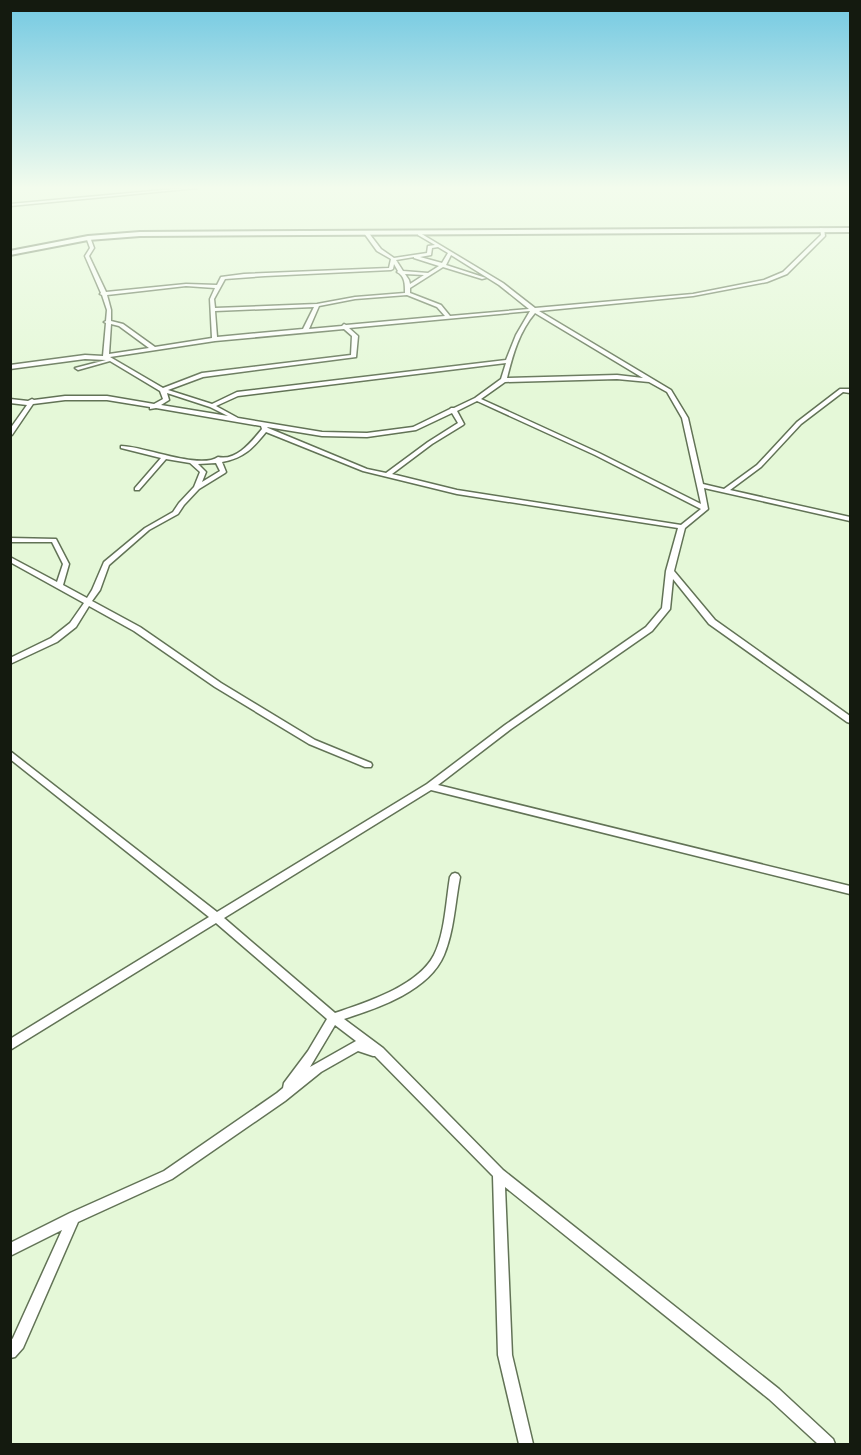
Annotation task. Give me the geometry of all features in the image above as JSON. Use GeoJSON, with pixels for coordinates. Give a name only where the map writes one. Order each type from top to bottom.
{"type":"FeatureCollection","features":[{"type":"Feature","properties":{"kind":"street"},"geometry":{"type":"LineString","coordinates":[[87,256],[101,285],[109,310],[108,358]]}},
{"type":"Feature","properties":{"kind":"street"},"geometry":{"type":"LineString","coordinates":[[387,256],[403,274],[409,287],[408,294]]}},
{"type":"Feature","properties":{"kind":"street"},"geometry":{"type":"LineString","coordinates":[[393,260],[418,256]]}},
{"type":"Feature","properties":{"kind":"street"},"geometry":{"type":"LineString","coordinates":[[409,287],[443,265],[449,256]]}},
{"type":"Feature","properties":{"kind":"street"},"geometry":{"type":"LineString","coordinates":[[453,256],[501,284],[534,310],[669,391],[685,418],[705,509]]}},
{"type":"Feature","properties":{"kind":"street"},"geometry":{"type":"LineString","coordinates":[[78,368],[108,358],[215,339],[693,295],[765,281],[785,273],[803,256]]}},
{"type":"Feature","properties":{"kind":"street"},"geometry":{"type":"LineString","coordinates":[[393,260],[418,257],[501,284]]}},
{"type":"Feature","properties":{"kind":"street"},"geometry":{"type":"LineString","coordinates":[[391,269],[393,260]]}},
{"type":"Feature","properties":{"kind":"street"},"geometry":{"type":"LineString","coordinates":[[215,339],[212,299],[223,278],[243,275],[391,269],[403,274],[423,276],[431,273]]}},
{"type":"Feature","properties":{"kind":"street"},"geometry":{"type":"LineString","coordinates":[[102,294],[186,285],[219,287]]}},
{"type":"Feature","properties":{"kind":"street"},"geometry":{"type":"LineString","coordinates":[[214,310],[317,305],[355,298],[408,294],[439,306],[448,317]]}},
{"type":"Feature","properties":{"kind":"street"},"geometry":{"type":"LineString","coordinates":[[305,331],[317,305]]}},
{"type":"Feature","properties":{"kind":"street"},"geometry":{"type":"LineString","coordinates":[[504,380],[508,361],[522,323],[534,310]]}},
{"type":"Feature","properties":{"kind":"street"},"geometry":{"type":"LineString","coordinates":[[107,322],[121,325],[153,349]]}},
{"type":"Feature","properties":{"kind":"street"},"geometry":{"type":"LineString","coordinates":[[163,390],[202,375],[354,356],[355,336],[344,326]]}},
{"type":"Feature","properties":{"kind":"street"},"geometry":{"type":"LineString","coordinates":[[10,367],[85,357],[108,358],[163,390],[212,406],[244,423]]}},
{"type":"Feature","properties":{"kind":"street"},"geometry":{"type":"LineString","coordinates":[[212,406],[237,394],[508,361]]}},
{"type":"Feature","properties":{"kind":"street"},"geometry":{"type":"LineString","coordinates":[[10,401],[107,399],[265,427],[322,434],[367,435],[414,429],[453,408],[477,399],[504,380],[617,377],[653,380]]}},
{"type":"Feature","properties":{"kind":"street"},"geometry":{"type":"LineString","coordinates":[[152,408],[166,400],[163,390]]}},
{"type":"Feature","properties":{"kind":"street"},"geometry":{"type":"LineString","coordinates":[[725,491],[759,466],[799,423],[842,390],[850,392]]}},
{"type":"Feature","properties":{"kind":"street"},"geometry":{"type":"LineString","coordinates":[[477,399],[597,454],[705,509]]}},
{"type":"Feature","properties":{"kind":"street"},"geometry":{"type":"LineString","coordinates":[[10,434],[32,401]]}},
{"type":"Feature","properties":{"kind":"street"},"geometry":{"type":"LineString","coordinates":[[387,475],[430,443],[461,424],[453,408]]}},
{"type":"Feature","properties":{"kind":"street"},"geometry":{"type":"LineString","coordinates":[[123,447],[192,462],[218,459],[245,451],[265,427]]}},
{"type":"Feature","properties":{"kind":"street"},"geometry":{"type":"LineString","coordinates":[[265,427],[365,470],[457,492],[682,527]]}},
{"type":"Feature","properties":{"kind":"street"},"geometry":{"type":"LineString","coordinates":[[137,489],[166,456]]}},
{"type":"Feature","properties":{"kind":"street"},"geometry":{"type":"LineString","coordinates":[[10,662],[54,640],[73,625],[96,590],[106,564],[147,529],[176,513],[181,504],[197,488],[223,472],[218,459]]}},
{"type":"Feature","properties":{"kind":"street"},"geometry":{"type":"LineString","coordinates":[[192,462],[203,472],[197,488]]}},
{"type":"Feature","properties":{"kind":"street"},"geometry":{"type":"LineString","coordinates":[[699,485],[850,519]]}},
{"type":"Feature","properties":{"kind":"street"},"geometry":{"type":"LineString","coordinates":[[10,1045],[430,786],[508,727],[649,629],[666,609],[670,572],[682,527],[705,509]]}},
{"type":"Feature","properties":{"kind":"street"},"geometry":{"type":"LineString","coordinates":[[10,540],[54,540],[66,564],[60,584]]}},
{"type":"Feature","properties":{"kind":"street"},"geometry":{"type":"LineString","coordinates":[[10,559],[60,584],[137,629],[218,685],[288,729],[312,742],[368,765]]}},
{"type":"Feature","properties":{"kind":"street"},"geometry":{"type":"LineString","coordinates":[[670,572],[712,622],[850,720]]}},
{"type":"Feature","properties":{"kind":"street"},"geometry":{"type":"LineString","coordinates":[[10,754],[216,917],[334,1018],[379,1053],[500,1174],[774,1394],[828,1444]]}},
{"type":"Feature","properties":{"kind":"street"},"geometry":{"type":"LineString","coordinates":[[430,786],[850,890]]}},
{"type":"Feature","properties":{"kind":"street"},"geometry":{"type":"LineString","coordinates":[[281,1097],[312,1055],[334,1018],[374,1005],[414,983],[438,957],[455,877]]}},
{"type":"Feature","properties":{"kind":"street"},"geometry":{"type":"LineString","coordinates":[[10,1250],[74,1217],[168,1175],[281,1097],[317,1068],[357,1046],[379,1053]]}},
{"type":"Feature","properties":{"kind":"street"},"geometry":{"type":"LineString","coordinates":[[500,1174],[505,1355],[526,1444]]}},
{"type":"Feature","properties":{"kind":"street"},"geometry":{"type":"LineString","coordinates":[[10,1352],[18,1343],[74,1217]]}}]}
